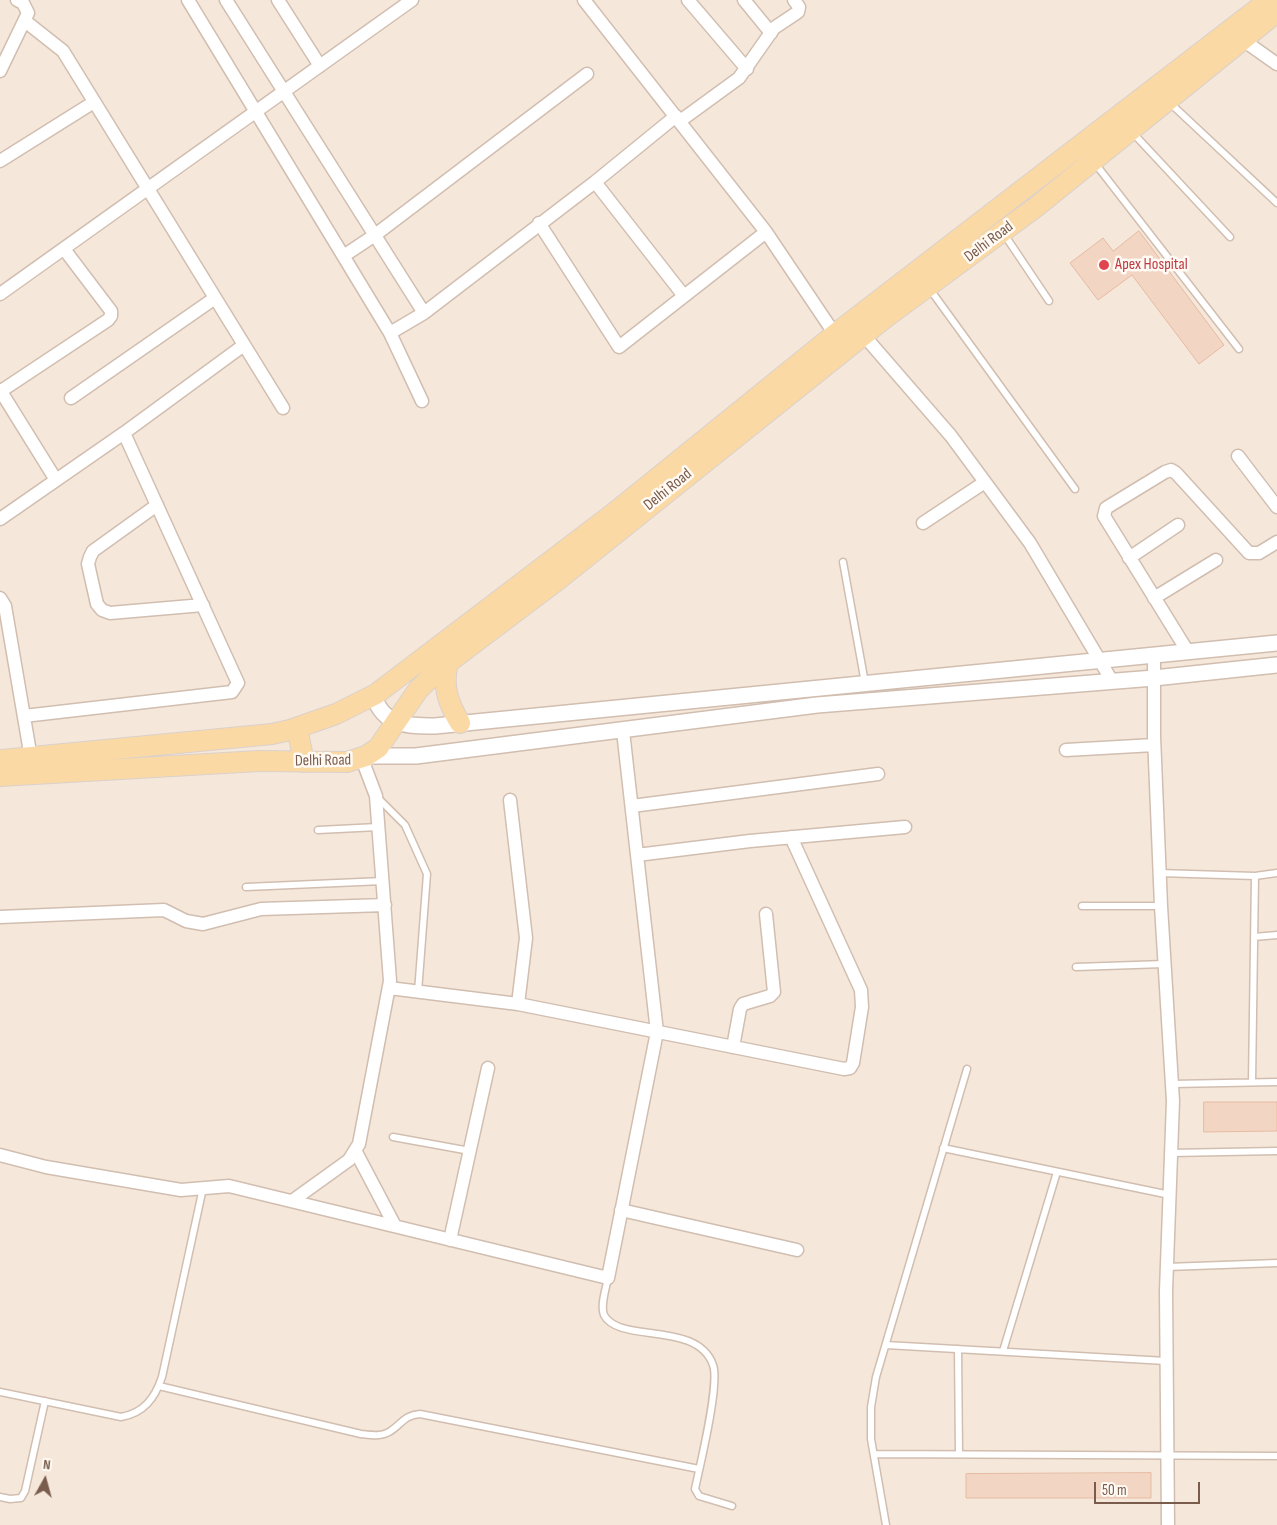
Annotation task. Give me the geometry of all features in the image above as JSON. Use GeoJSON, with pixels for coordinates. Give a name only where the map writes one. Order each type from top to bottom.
{"type":"FeatureCollection","features":[{"type":"Feature","properties":{"kind":"main road"},"geometry":{"type":"LineString","coordinates":[[0,760],[206,742],[272,734],[297,728],[374,696],[840,342],[1269,0]]}},
{"type":"Feature","properties":{"kind":"main road","name":"Delhi Road"},"geometry":{"type":"LineString","coordinates":[[857,328],[928,287],[1003,232],[1277,12]]}},
{"type":"Feature","properties":{"kind":"main road","name":"Delhi Road"},"geometry":{"type":"LineString","coordinates":[[0,776],[258,762],[347,762],[364,757],[378,748],[418,690],[448,663],[559,579],[840,342]]}},
{"type":"Feature","properties":{"kind":"main road"},"geometry":{"type":"LineString","coordinates":[[448,663],[445,687],[452,709],[460,723]]}},
{"type":"Feature","properties":{"kind":"main road"},"geometry":{"type":"LineString","coordinates":[[297,728],[304,762]]}},
{"type":"Feature","properties":{"kind":"street"},"geometry":{"type":"LineString","coordinates":[[0,72],[28,14],[26,8],[17,0]]}},
{"type":"Feature","properties":{"kind":"street"},"geometry":{"type":"LineString","coordinates":[[188,0],[345,255],[390,332],[422,401]]}},
{"type":"Feature","properties":{"kind":"street"},"geometry":{"type":"LineString","coordinates":[[226,0],[424,313]]}},
{"type":"Feature","properties":{"kind":"street"},"geometry":{"type":"LineString","coordinates":[[278,0],[320,66]]}},
{"type":"Feature","properties":{"kind":"street"},"geometry":{"type":"LineString","coordinates":[[0,294],[412,0]]}},
{"type":"Feature","properties":{"kind":"street"},"geometry":{"type":"LineString","coordinates":[[584,0],[766,232],[840,342]]}},
{"type":"Feature","properties":{"kind":"street"},"geometry":{"type":"LineString","coordinates":[[688,0],[747,69]]}},
{"type":"Feature","properties":{"kind":"street"},"geometry":{"type":"LineString","coordinates":[[744,0],[771,33]]}},
{"type":"Feature","properties":{"kind":"street"},"geometry":{"type":"LineString","coordinates":[[390,332],[424,313],[678,118],[739,78],[778,24],[798,12],[799,7],[794,0]]}},
{"type":"Feature","properties":{"kind":"street"},"geometry":{"type":"LineString","coordinates":[[25,21],[63,51],[283,408]]}},
{"type":"Feature","properties":{"kind":"street"},"geometry":{"type":"LineString","coordinates":[[1243,40],[1277,64]]}},
{"type":"Feature","properties":{"kind":"street"},"geometry":{"type":"LineString","coordinates":[[345,255],[375,235],[586,74]]}},
{"type":"Feature","properties":{"kind":"street"},"geometry":{"type":"LineString","coordinates":[[0,161],[94,102]]}},
{"type":"Feature","properties":{"kind":"street"},"geometry":{"type":"LineString","coordinates":[[595,182],[684,296]]}},
{"type":"Feature","properties":{"kind":"street"},"geometry":{"type":"LineString","coordinates":[[539,223],[619,347],[766,232]]}},
{"type":"Feature","properties":{"kind":"street"},"geometry":{"type":"LineString","coordinates":[[56,480],[0,390],[112,316],[111,311],[64,249]]}},
{"type":"Feature","properties":{"kind":"street"},"geometry":{"type":"LineString","coordinates":[[71,398],[215,298]]}},
{"type":"Feature","properties":{"kind":"street"},"geometry":{"type":"LineString","coordinates":[[857,328],[951,436],[986,482],[1030,543],[1112,681]]}},
{"type":"Feature","properties":{"kind":"street"},"geometry":{"type":"LineString","coordinates":[[0,519],[124,433],[244,345]]}},
{"type":"Feature","properties":{"kind":"street"},"geometry":{"type":"LineString","coordinates":[[24,716],[232,692],[238,683],[124,433]]}},
{"type":"Feature","properties":{"kind":"street"},"geometry":{"type":"LineString","coordinates":[[1238,456],[1277,507]]}},
{"type":"Feature","properties":{"kind":"street"},"geometry":{"type":"LineString","coordinates":[[1188,652],[1104,516],[1106,508],[1171,470],[1176,473],[1249,553],[1259,553],[1277,542]]}},
{"type":"Feature","properties":{"kind":"street"},"geometry":{"type":"LineString","coordinates":[[923,523],[986,482]]}},
{"type":"Feature","properties":{"kind":"street"},"geometry":{"type":"LineString","coordinates":[[158,505],[93,550],[88,564],[98,604],[102,610],[110,613],[203,605]]}},
{"type":"Feature","properties":{"kind":"street"},"geometry":{"type":"LineString","coordinates":[[1129,558],[1178,525]]}},
{"type":"Feature","properties":{"kind":"street"},"geometry":{"type":"LineString","coordinates":[[1154,598],[1216,560]]}},
{"type":"Feature","properties":{"kind":"street"},"geometry":{"type":"LineString","coordinates":[[0,598],[5,606],[4,628],[24,716],[31,758]]}},
{"type":"Feature","properties":{"kind":"street"},"geometry":{"type":"LineString","coordinates":[[374,696],[379,708],[396,724],[412,726],[460,723],[1277,643]]}},
{"type":"Feature","properties":{"kind":"street"},"geometry":{"type":"LineString","coordinates":[[1154,655],[1154,745],[1160,906],[1172,1084],[1166,1361],[1168,1525]]}},
{"type":"Feature","properties":{"kind":"street"},"geometry":{"type":"LineString","coordinates":[[292,1201],[350,1160],[360,1144],[389,988],[390,963],[376,796],[364,757],[416,756],[816,706],[1154,678],[1277,665]]}},
{"type":"Feature","properties":{"kind":"street"},"geometry":{"type":"LineString","coordinates":[[0,1154],[46,1167],[187,1190],[229,1186],[608,1278],[657,1032],[623,731]]}},
{"type":"Feature","properties":{"kind":"street"},"geometry":{"type":"LineString","coordinates":[[1066,750],[1154,745]]}},
{"type":"Feature","properties":{"kind":"street"},"geometry":{"type":"LineString","coordinates":[[632,806],[878,774]]}},
{"type":"Feature","properties":{"kind":"street"},"geometry":{"type":"LineString","coordinates":[[510,800],[526,938],[518,1004]]}},
{"type":"Feature","properties":{"kind":"street"},"geometry":{"type":"LineString","coordinates":[[637,855],[791,837],[905,827]]}},
{"type":"Feature","properties":{"kind":"street"},"geometry":{"type":"LineString","coordinates":[[389,988],[518,1004],[844,1069],[850,1068],[853,1063],[862,1007],[861,990],[791,837]]}},
{"type":"Feature","properties":{"kind":"street"},"geometry":{"type":"LineString","coordinates":[[0,918],[164,910],[186,921],[203,924],[261,909],[385,905]]}},
{"type":"Feature","properties":{"kind":"street"},"geometry":{"type":"LineString","coordinates":[[733,1046],[740,1009],[743,1004],[770,996],[774,992],[766,914]]}},
{"type":"Feature","properties":{"kind":"street"},"geometry":{"type":"LineString","coordinates":[[450,1240],[488,1068]]}},
{"type":"Feature","properties":{"kind":"street"},"geometry":{"type":"LineString","coordinates":[[356,1152],[395,1226]]}},
{"type":"Feature","properties":{"kind":"street"},"geometry":{"type":"LineString","coordinates":[[621,1210],[797,1250]]}},
{"type":"Feature","properties":{"kind":"lane"},"geometry":{"type":"LineString","coordinates":[[1166,100],[1277,203]]}},
{"type":"Feature","properties":{"kind":"lane"},"geometry":{"type":"LineString","coordinates":[[1130,129],[1230,237]]}},
{"type":"Feature","properties":{"kind":"lane"},"geometry":{"type":"LineString","coordinates":[[1093,160],[1239,349]]}},
{"type":"Feature","properties":{"kind":"lane"},"geometry":{"type":"LineString","coordinates":[[1003,232],[1049,302]]}},
{"type":"Feature","properties":{"kind":"lane"},"geometry":{"type":"LineString","coordinates":[[928,287],[1075,489]]}},
{"type":"Feature","properties":{"kind":"lane"},"geometry":{"type":"LineString","coordinates":[[843,562],[865,684]]}},
{"type":"Feature","properties":{"kind":"lane"},"geometry":{"type":"LineString","coordinates":[[376,796],[404,825],[427,874],[418,992]]}},
{"type":"Feature","properties":{"kind":"lane"},"geometry":{"type":"LineString","coordinates":[[318,830],[378,827]]}},
{"type":"Feature","properties":{"kind":"lane"},"geometry":{"type":"LineString","coordinates":[[1159,873],[1255,876],[1277,873]]}},
{"type":"Feature","properties":{"kind":"lane"},"geometry":{"type":"LineString","coordinates":[[1252,1082],[1255,876]]}},
{"type":"Feature","properties":{"kind":"lane"},"geometry":{"type":"LineString","coordinates":[[246,887],[383,881]]}},
{"type":"Feature","properties":{"kind":"lane"},"geometry":{"type":"LineString","coordinates":[[1082,906],[1160,906]]}},
{"type":"Feature","properties":{"kind":"lane"},"geometry":{"type":"LineString","coordinates":[[1254,937],[1277,935]]}},
{"type":"Feature","properties":{"kind":"lane"},"geometry":{"type":"LineString","coordinates":[[1076,967],[1164,964]]}},
{"type":"Feature","properties":{"kind":"lane"},"geometry":{"type":"LineString","coordinates":[[886,1525],[871,1439],[872,1407],[876,1377],[967,1069]]}},
{"type":"Feature","properties":{"kind":"lane"},"geometry":{"type":"LineString","coordinates":[[1172,1084],[1277,1082]]}},
{"type":"Feature","properties":{"kind":"lane"},"geometry":{"type":"LineString","coordinates":[[393,1137],[470,1152]]}},
{"type":"Feature","properties":{"kind":"lane"},"geometry":{"type":"LineString","coordinates":[[943,1148],[1170,1195]]}},
{"type":"Feature","properties":{"kind":"lane"},"geometry":{"type":"LineString","coordinates":[[1171,1153],[1277,1151]]}},
{"type":"Feature","properties":{"kind":"lane"},"geometry":{"type":"LineString","coordinates":[[1003,1351],[1057,1172]]}},
{"type":"Feature","properties":{"kind":"lane"},"geometry":{"type":"LineString","coordinates":[[0,1392],[121,1417],[138,1412],[148,1404],[156,1394],[159,1386],[203,1188]]}},
{"type":"Feature","properties":{"kind":"lane"},"geometry":{"type":"LineString","coordinates":[[1167,1267],[1277,1262]]}},
{"type":"Feature","properties":{"kind":"lane"},"geometry":{"type":"LineString","coordinates":[[608,1278],[603,1309],[609,1321],[624,1327],[695,1343],[708,1355],[713,1365],[715,1383],[696,1493],[699,1496],[732,1506]]}},
{"type":"Feature","properties":{"kind":"lane"},"geometry":{"type":"LineString","coordinates":[[886,1344],[1166,1361]]}},
{"type":"Feature","properties":{"kind":"lane"},"geometry":{"type":"LineString","coordinates":[[958,1349],[959,1454]]}},
{"type":"Feature","properties":{"kind":"lane"},"geometry":{"type":"LineString","coordinates":[[159,1386],[361,1434],[389,1432],[404,1418],[420,1414],[699,1469]]}},
{"type":"Feature","properties":{"kind":"lane"},"geometry":{"type":"LineString","coordinates":[[0,1497],[10,1500],[21,1498],[25,1491],[45,1401]]}},
{"type":"Feature","properties":{"kind":"lane"},"geometry":{"type":"LineString","coordinates":[[874,1454],[1277,1456]]}},
{"type":"Feature","properties":{"kind":"shaded area"},"geometry":{"type":"Polygon","coordinates":[[[0,0],[1277,0],[1277,1525],[0,1525],[0,0]]]}},
{"type":"Feature","properties":{"kind":"building"},"geometry":{"type":"Polygon","coordinates":[[[1139,231],[1224,345],[1199,364],[1132,275],[1098,300],[1070,263],[1103,238],[1113,251],[1139,231]]]}},
{"type":"Feature","properties":{"kind":"building"},"geometry":{"type":"Polygon","coordinates":[[[1204,1102],[1277,1102],[1277,1131],[1204,1132],[1204,1102]]]}},
{"type":"Feature","properties":{"kind":"building"},"geometry":{"type":"Polygon","coordinates":[[[1151,1473],[1151,1498],[966,1498],[966,1474],[1151,1473]]]}},
{"type":"Feature","properties":{"kind":"place","name":"Apex Hospital"},"geometry":{"type":"Point","coordinates":[1104,265]}}]}
